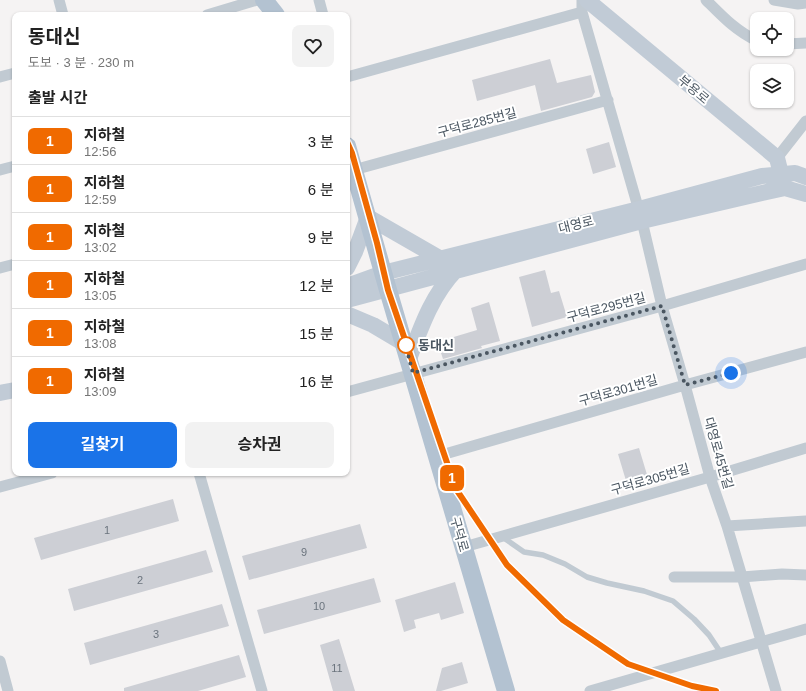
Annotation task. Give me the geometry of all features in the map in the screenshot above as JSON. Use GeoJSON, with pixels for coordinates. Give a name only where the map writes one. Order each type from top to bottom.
{"type":"FeatureCollection","features":[{"type":"Feature","properties":{"kind":"main road"},"geometry":{"type":"LineString","coordinates":[[264,0],[274,12]]}},
{"type":"Feature","properties":{"kind":"main road","name":"부용로"},"geometry":{"type":"LineString","coordinates":[[584,6],[781,173]]}},
{"type":"Feature","properties":{"kind":"main road","name":"구덕로"},"geometry":{"type":"LineString","coordinates":[[350,171],[368,217],[506,691]]}},
{"type":"Feature","properties":{"kind":"main road","name":"대영로"},"geometry":{"type":"LineString","coordinates":[[350,286],[386,282],[456,270],[781,173],[795,173],[806,178]]}},
{"type":"Feature","properties":{"kind":"main road","name":"대영로"},"geometry":{"type":"LineString","coordinates":[[781,173],[806,194]]}},
{"type":"Feature","properties":{"kind":"main road","name":"대영로"},"geometry":{"type":"LineString","coordinates":[[350,299],[441,259],[640,215]]}},
{"type":"Feature","properties":{"kind":"main road"},"geometry":{"type":"LineString","coordinates":[[350,262],[368,217],[441,259]]}},
{"type":"Feature","properties":{"kind":"main road"},"geometry":{"type":"LineString","coordinates":[[350,315],[373,325],[409,359],[428,310],[437,294],[456,270]]}},
{"type":"Feature","properties":{"kind":"main road"},"geometry":{"type":"LineString","coordinates":[[0,393],[12,391]]}},
{"type":"Feature","properties":{"kind":"street"},"geometry":{"type":"LineString","coordinates":[[59,0],[62,12]]}},
{"type":"Feature","properties":{"kind":"street"},"geometry":{"type":"LineString","coordinates":[[217,12],[257,0]]}},
{"type":"Feature","properties":{"kind":"street"},"geometry":{"type":"LineString","coordinates":[[319,0],[322,12]]}},
{"type":"Feature","properties":{"kind":"street","name":"대영로45번길"},"geometry":{"type":"LineString","coordinates":[[582,0],[640,215],[662,306],[710,477],[727,526],[776,691]]}},
{"type":"Feature","properties":{"kind":"street"},"geometry":{"type":"LineString","coordinates":[[706,0],[730,24],[750,37]]}},
{"type":"Feature","properties":{"kind":"street"},"geometry":{"type":"LineString","coordinates":[[774,0],[798,4],[806,3]]}},
{"type":"Feature","properties":{"kind":"street"},"geometry":{"type":"LineString","coordinates":[[350,75],[584,6]]}},
{"type":"Feature","properties":{"kind":"street"},"geometry":{"type":"LineString","coordinates":[[794,44],[806,43]]}},
{"type":"Feature","properties":{"kind":"street"},"geometry":{"type":"LineString","coordinates":[[0,77],[12,74]]}},
{"type":"Feature","properties":{"kind":"street","name":"구덕로285번길"},"geometry":{"type":"LineString","coordinates":[[350,171],[608,100]]}},
{"type":"Feature","properties":{"kind":"street"},"geometry":{"type":"LineString","coordinates":[[781,173],[806,121]]}},
{"type":"Feature","properties":{"kind":"street"},"geometry":{"type":"LineString","coordinates":[[0,170],[12,167]]}},
{"type":"Feature","properties":{"kind":"street","name":"구덕로295번길"},"geometry":{"type":"LineString","coordinates":[[350,390],[409,359],[662,306],[806,264]]}},
{"type":"Feature","properties":{"kind":"street"},"geometry":{"type":"LineString","coordinates":[[0,268],[12,265]]}},
{"type":"Feature","properties":{"kind":"street","name":"구덕로301번길"},"geometry":{"type":"LineString","coordinates":[[438,456],[806,352]]}},
{"type":"Feature","properties":{"kind":"street","name":"구덕로305번길"},"geometry":{"type":"LineString","coordinates":[[464,547],[806,448]]}},
{"type":"Feature","properties":{"kind":"street"},"geometry":{"type":"LineString","coordinates":[[0,487],[41,476]]}},
{"type":"Feature","properties":{"kind":"street"},"geometry":{"type":"LineString","coordinates":[[200,476],[262,691]]}},
{"type":"Feature","properties":{"kind":"street"},"geometry":{"type":"LineString","coordinates":[[727,526],[806,520]]}},
{"type":"Feature","properties":{"kind":"street"},"geometry":{"type":"LineString","coordinates":[[674,577],[742,577],[782,574],[806,575]]}},
{"type":"Feature","properties":{"kind":"street"},"geometry":{"type":"LineString","coordinates":[[590,691],[806,629]]}},
{"type":"Feature","properties":{"kind":"street"},"geometry":{"type":"LineString","coordinates":[[0,664],[8,691]]}},
{"type":"Feature","properties":{"kind":"lane"},"geometry":{"type":"LineString","coordinates":[[501,536],[524,552],[543,555],[565,564],[587,577],[673,601],[694,619],[709,635],[721,654]]}},
{"type":"Feature","properties":{"kind":"building"},"geometry":{"type":"Polygon","coordinates":[[[550,59],[557,83],[591,75],[595,92],[592,97],[541,111],[535,85],[477,101],[472,80],[550,59]]]}},
{"type":"Feature","properties":{"kind":"building"},"geometry":{"type":"Polygon","coordinates":[[[609,142],[616,167],[593,174],[586,149],[609,142]]]}},
{"type":"Feature","properties":{"kind":"building"},"geometry":{"type":"Polygon","coordinates":[[[545,270],[551,293],[559,291],[567,317],[532,327],[519,277],[545,270]]]}},
{"type":"Feature","properties":{"kind":"building"},"geometry":{"type":"Polygon","coordinates":[[[489,302],[500,341],[481,346],[482,348],[443,359],[440,350],[447,339],[477,330],[471,308],[489,302]]]}},
{"type":"Feature","properties":{"kind":"building"},"geometry":{"type":"Polygon","coordinates":[[[639,448],[648,478],[627,484],[618,454],[639,448]]]}},
{"type":"Feature","properties":{"kind":"building"},"geometry":{"type":"Polygon","coordinates":[[[173,499],[179,521],[41,560],[34,538],[173,499]]]}},
{"type":"Feature","properties":{"kind":"building"},"geometry":{"type":"Polygon","coordinates":[[[360,524],[367,548],[249,580],[242,556],[360,524]]]}},
{"type":"Feature","properties":{"kind":"building"},"geometry":{"type":"Polygon","coordinates":[[[206,550],[213,572],[74,611],[68,589],[206,550]]]}},
{"type":"Feature","properties":{"kind":"building"},"geometry":{"type":"Polygon","coordinates":[[[374,578],[381,602],[264,634],[257,610],[374,578]]]}},
{"type":"Feature","properties":{"kind":"building"},"geometry":{"type":"Polygon","coordinates":[[[455,582],[464,613],[441,620],[439,613],[414,620],[416,628],[404,632],[395,600],[455,582]]]}},
{"type":"Feature","properties":{"kind":"building"},"geometry":{"type":"Polygon","coordinates":[[[222,604],[229,626],[90,665],[84,643],[222,604]]]}},
{"type":"Feature","properties":{"kind":"building"},"geometry":{"type":"Polygon","coordinates":[[[339,639],[355,691],[333,691],[320,645],[339,639]]]}},
{"type":"Feature","properties":{"kind":"building"},"geometry":{"type":"Polygon","coordinates":[[[239,655],[246,677],[198,691],[124,691],[124,688],[239,655]]]}},
{"type":"Feature","properties":{"kind":"building"},"geometry":{"type":"Polygon","coordinates":[[[462,662],[468,683],[441,691],[436,691],[442,668],[462,662]]]}},
{"type":"Feature","properties":{"kind":"metro line","name":"1"},"geometry":{"type":"LineString","coordinates":[[350,149],[377,243],[388,290],[456,489],[507,565],[563,620],[628,664],[692,686],[716,691]]}},
{"type":"Feature","properties":{"kind":"place","name":"동대신"},"geometry":{"type":"Point","coordinates":[406,345]}},
{"type":"Feature","properties":{"kind":"route"},"geometry":{"type":"LineString","coordinates":[[406,345],[405,344],[413,373],[662,306],[685,385],[731,373]]}}]}
